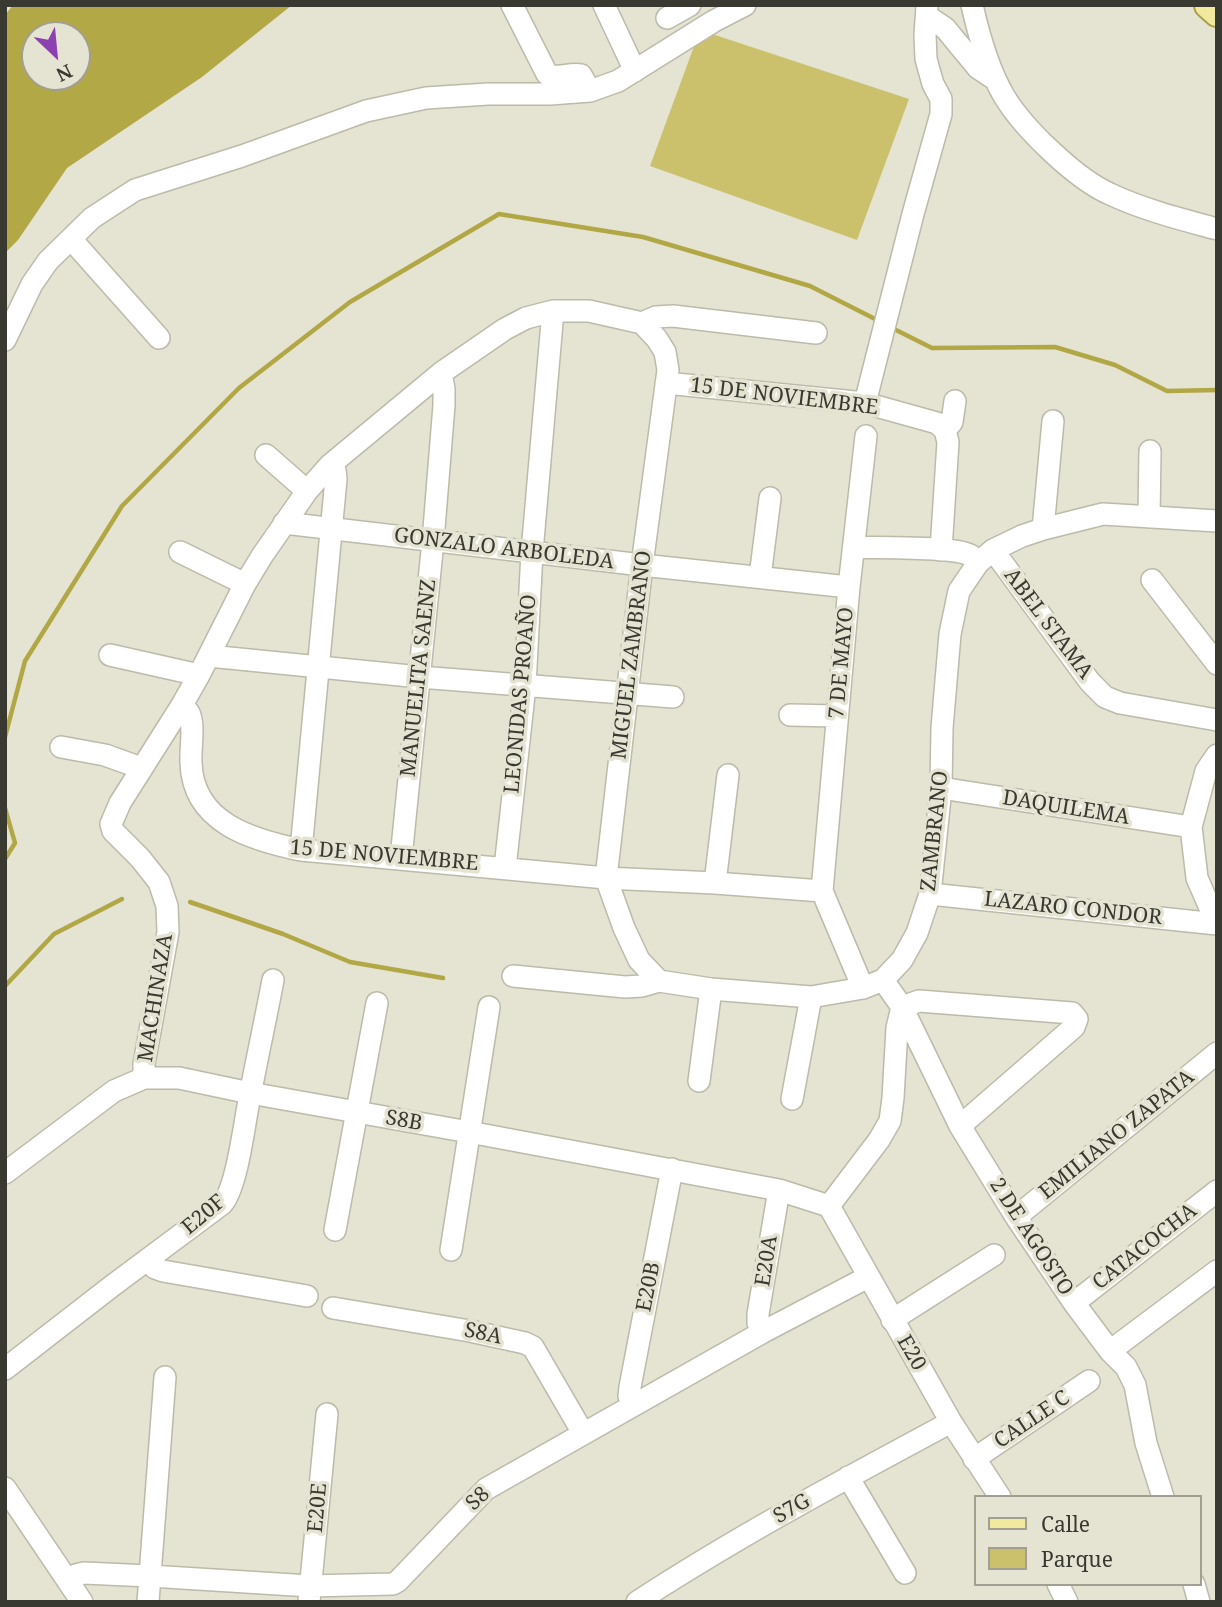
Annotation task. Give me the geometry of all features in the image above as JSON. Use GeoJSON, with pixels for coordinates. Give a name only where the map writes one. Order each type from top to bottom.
{"type":"FeatureCollection","features":[{"type":"Feature","properties":{"kind":"main road"},"geometry":{"type":"LineString","coordinates":[[1208,5],[1217,13]]}},
{"type":"Feature","properties":{"kind":"street"},"geometry":{"type":"LineString","coordinates":[[512,5],[547,74],[557,77],[581,75],[590,92]]}},
{"type":"Feature","properties":{"kind":"street"},"geometry":{"type":"LineString","coordinates":[[604,5],[635,71]]}},
{"type":"Feature","properties":{"kind":"street"},"geometry":{"type":"LineString","coordinates":[[667,18],[690,5]]}},
{"type":"Feature","properties":{"kind":"street"},"geometry":{"type":"LineString","coordinates":[[972,5],[985,55],[1004,96],[1042,142],[1073,170],[1107,193],[1146,209],[1217,229]]}},
{"type":"Feature","properties":{"kind":"street"},"geometry":{"type":"LineString","coordinates":[[5,340],[32,284],[48,261],[92,218],[135,190],[242,156],[366,111],[426,98],[590,92],[618,81],[736,7]]}},
{"type":"Feature","properties":{"kind":"street"},"geometry":{"type":"LineString","coordinates":[[923,8],[945,28],[978,68],[998,81]]}},
{"type":"Feature","properties":{"kind":"street"},"geometry":{"type":"LineString","coordinates":[[864,403],[942,114],[941,99],[926,60],[923,8]]}},
{"type":"Feature","properties":{"kind":"street"},"geometry":{"type":"LineString","coordinates":[[71,239],[159,338]]}},
{"type":"Feature","properties":{"kind":"street"},"geometry":{"type":"LineString","coordinates":[[182,705],[262,555],[307,491],[330,464],[441,373],[505,329],[526,318],[553,311],[589,311],[642,323],[656,317],[673,316],[816,333]]}},
{"type":"Feature","properties":{"kind":"street","name":"LEONIDAS PROAÑO"},"geometry":{"type":"LineString","coordinates":[[505,867],[524,686],[553,311]]}},
{"type":"Feature","properties":{"kind":"street","name":"MIGUEL ZAMBRANO"},"geometry":{"type":"LineString","coordinates":[[642,323],[665,352],[668,370],[642,565],[606,878],[639,960],[659,981]]}},
{"type":"Feature","properties":{"kind":"street","name":"MANUELITA SAENZ"},"geometry":{"type":"LineString","coordinates":[[401,858],[433,541],[444,405],[441,373]]}},
{"type":"Feature","properties":{"kind":"street","name":"15 DE NOVIEMBRE"},"geometry":{"type":"LineString","coordinates":[[666,383],[864,403],[937,423],[945,430]]}},
{"type":"Feature","properties":{"kind":"street"},"geometry":{"type":"LineString","coordinates":[[941,550],[948,442],[945,430],[952,422],[955,401]]}},
{"type":"Feature","properties":{"kind":"street"},"geometry":{"type":"LineString","coordinates":[[1042,529],[1053,421]]}},
{"type":"Feature","properties":{"kind":"street","name":"7 DE MAYO"},"geometry":{"type":"LineString","coordinates":[[822,891],[849,587],[866,436]]}},
{"type":"Feature","properties":{"kind":"street"},"geometry":{"type":"LineString","coordinates":[[1149,517],[1150,451]]}},
{"type":"Feature","properties":{"kind":"street"},"geometry":{"type":"LineString","coordinates":[[266,456],[307,491]]}},
{"type":"Feature","properties":{"kind":"street"},"geometry":{"type":"LineString","coordinates":[[301,850],[336,479],[335,470],[330,464]]}},
{"type":"Feature","properties":{"kind":"street"},"geometry":{"type":"LineString","coordinates":[[760,577],[770,498]]}},
{"type":"Feature","properties":{"kind":"street"},"geometry":{"type":"LineString","coordinates":[[854,547],[941,550],[985,556],[1022,536],[1103,514],[1217,521]]}},
{"type":"Feature","properties":{"kind":"street","name":"GONZALO ARBOLEDA"},"geometry":{"type":"LineString","coordinates":[[284,523],[849,587]]}},
{"type":"Feature","properties":{"kind":"street"},"geometry":{"type":"LineString","coordinates":[[180,552],[245,584]]}},
{"type":"Feature","properties":{"kind":"street","name":"ABEL STAMA"},"geometry":{"type":"LineString","coordinates":[[985,556],[1105,697],[1120,703],[1217,720]]}},
{"type":"Feature","properties":{"kind":"street","name":"ZAMBRANO"},"geometry":{"type":"LineString","coordinates":[[513,976],[625,986],[642,986],[659,981],[711,989],[811,997],[863,988],[883,980],[902,960],[917,933],[930,894],[941,789],[942,728],[950,634],[959,591],[985,556]]}},
{"type":"Feature","properties":{"kind":"street"},"geometry":{"type":"LineString","coordinates":[[1152,580],[1217,664]]}},
{"type":"Feature","properties":{"kind":"street"},"geometry":{"type":"LineString","coordinates":[[110,655],[204,665],[319,666],[420,677],[673,697]]}},
{"type":"Feature","properties":{"kind":"street","name":"15 DE NOVIEMBRE"},"geometry":{"type":"LineString","coordinates":[[182,705],[190,714],[191,766],[197,790],[205,805],[218,819],[240,833],[268,844],[301,850],[606,878],[822,891]]}},
{"type":"Feature","properties":{"kind":"street","name":"MACHINAZA"},"geometry":{"type":"LineString","coordinates":[[144,1079],[144,1064],[168,932],[167,906],[159,882],[113,831],[111,824],[120,803],[182,705]]}},
{"type":"Feature","properties":{"kind":"street"},"geometry":{"type":"LineString","coordinates":[[789,715],[837,716]]}},
{"type":"Feature","properties":{"kind":"street"},"geometry":{"type":"LineString","coordinates":[[61,747],[105,755],[141,768]]}},
{"type":"Feature","properties":{"kind":"street"},"geometry":{"type":"LineString","coordinates":[[1217,755],[1206,771],[1191,827],[1197,878],[1217,924]]}},
{"type":"Feature","properties":{"kind":"street"},"geometry":{"type":"LineString","coordinates":[[715,883],[728,775]]}},
{"type":"Feature","properties":{"kind":"street","name":"DAQUILEMA"},"geometry":{"type":"LineString","coordinates":[[941,789],[1191,827]]}},
{"type":"Feature","properties":{"kind":"street"},"geometry":{"type":"LineString","coordinates":[[822,891],[863,988]]}},
{"type":"Feature","properties":{"kind":"street","name":"LAZARO CONDOR"},"geometry":{"type":"LineString","coordinates":[[930,894],[1217,924]]}},
{"type":"Feature","properties":{"kind":"street","name":"E20F"},"geometry":{"type":"LineString","coordinates":[[5,1369],[227,1199],[240,1152],[273,980]]}},
{"type":"Feature","properties":{"kind":"street","name":"2 DE AGOSTO"},"geometry":{"type":"LineString","coordinates":[[883,980],[902,1007],[960,1126],[1016,1217],[1074,1303],[1110,1351],[1126,1367],[1135,1385],[1146,1443],[1162,1495]]}},
{"type":"Feature","properties":{"kind":"street"},"geometry":{"type":"LineString","coordinates":[[699,1080],[711,989]]}},
{"type":"Feature","properties":{"kind":"street"},"geometry":{"type":"LineString","coordinates":[[792,1099],[811,997]]}},
{"type":"Feature","properties":{"kind":"street"},"geometry":{"type":"LineString","coordinates":[[829,1206],[879,1140],[890,1121],[897,1028],[902,1007],[919,1001],[1072,1013],[1077,1019],[1074,1027],[960,1126]]}},
{"type":"Feature","properties":{"kind":"street"},"geometry":{"type":"LineString","coordinates":[[335,1230],[377,1003]]}},
{"type":"Feature","properties":{"kind":"street"},"geometry":{"type":"LineString","coordinates":[[451,1250],[489,1007]]}},
{"type":"Feature","properties":{"kind":"street","name":"EMILIANO ZAPATA"},"geometry":{"type":"LineString","coordinates":[[1016,1217],[1217,1053]]}},
{"type":"Feature","properties":{"kind":"street","name":"S8B"},"geometry":{"type":"LineString","coordinates":[[5,1173],[114,1091],[144,1079],[180,1079],[673,1169],[779,1190],[829,1206]]}},
{"type":"Feature","properties":{"kind":"street","name":"E20B"},"geometry":{"type":"LineString","coordinates":[[633,1405],[629,1396],[630,1387],[673,1169]]}},
{"type":"Feature","properties":{"kind":"street","name":"E20A"},"geometry":{"type":"LineString","coordinates":[[763,1332],[758,1323],[758,1314],[779,1190]]}},
{"type":"Feature","properties":{"kind":"street","name":"CATACOCHA"},"geometry":{"type":"LineString","coordinates":[[1074,1303],[1217,1191]]}},
{"type":"Feature","properties":{"kind":"street","name":"E20"},"geometry":{"type":"LineString","coordinates":[[829,1206],[951,1422],[999,1495]]}},
{"type":"Feature","properties":{"kind":"street"},"geometry":{"type":"LineString","coordinates":[[892,1320],[994,1255]]}},
{"type":"Feature","properties":{"kind":"street"},"geometry":{"type":"LineString","coordinates":[[146,1260],[163,1271],[307,1296]]}},
{"type":"Feature","properties":{"kind":"street"},"geometry":{"type":"LineString","coordinates":[[1110,1351],[1217,1272]]}},
{"type":"Feature","properties":{"kind":"street","name":"S8"},"geometry":{"type":"LineString","coordinates":[[67,1579],[84,1573],[150,1576],[310,1594],[395,1583],[485,1489],[763,1332],[868,1277]]}},
{"type":"Feature","properties":{"kind":"street","name":"S8A"},"geometry":{"type":"LineString","coordinates":[[333,1308],[525,1343],[533,1347],[583,1433]]}},
{"type":"Feature","properties":{"kind":"street"},"geometry":{"type":"LineString","coordinates":[[148,1602],[165,1377]]}},
{"type":"Feature","properties":{"kind":"street","name":"CALLE C"},"geometry":{"type":"LineString","coordinates":[[974,1459],[1089,1381]]}},
{"type":"Feature","properties":{"kind":"street","name":"E20E"},"geometry":{"type":"LineString","coordinates":[[310,1594],[327,1414]]}},
{"type":"Feature","properties":{"kind":"street","name":"S7G"},"geometry":{"type":"LineString","coordinates":[[637,1602],[680,1574],[951,1422]]}},
{"type":"Feature","properties":{"kind":"street"},"geometry":{"type":"LineString","coordinates":[[848,1478],[905,1573]]}},
{"type":"Feature","properties":{"kind":"street"},"geometry":{"type":"LineString","coordinates":[[5,1488],[82,1602]]}},
{"type":"Feature","properties":{"kind":"street"},"geometry":{"type":"LineString","coordinates":[[1059,1586],[1067,1602]]}},
{"type":"Feature","properties":{"kind":"green space"},"geometry":{"type":"Polygon","coordinates":[[[700,30],[909,99],[857,240],[650,166],[700,30]]]}},
{"type":"Feature","properties":{"kind":"shaded area"},"geometry":{"type":"Polygon","coordinates":[[[13,5],[292,5],[202,77],[67,168],[18,240],[5,253],[5,15],[13,5]]]}},
{"type":"Feature","properties":{"kind":"waterway"},"geometry":{"type":"LineString","coordinates":[[5,737],[25,661],[122,506],[239,388],[350,302],[499,214],[643,237],[810,286],[881,322]]}},
{"type":"Feature","properties":{"kind":"waterway"},"geometry":{"type":"LineString","coordinates":[[892,328],[932,348],[1055,347],[1115,365],[1167,391],[1217,390]]}},
{"type":"Feature","properties":{"kind":"waterway"},"geometry":{"type":"LineString","coordinates":[[5,808],[15,843],[5,859]]}},
{"type":"Feature","properties":{"kind":"waterway"},"geometry":{"type":"LineString","coordinates":[[5,986],[54,934],[122,899]]}},
{"type":"Feature","properties":{"kind":"waterway"},"geometry":{"type":"LineString","coordinates":[[190,902],[283,934],[350,962],[443,978]]}}]}
